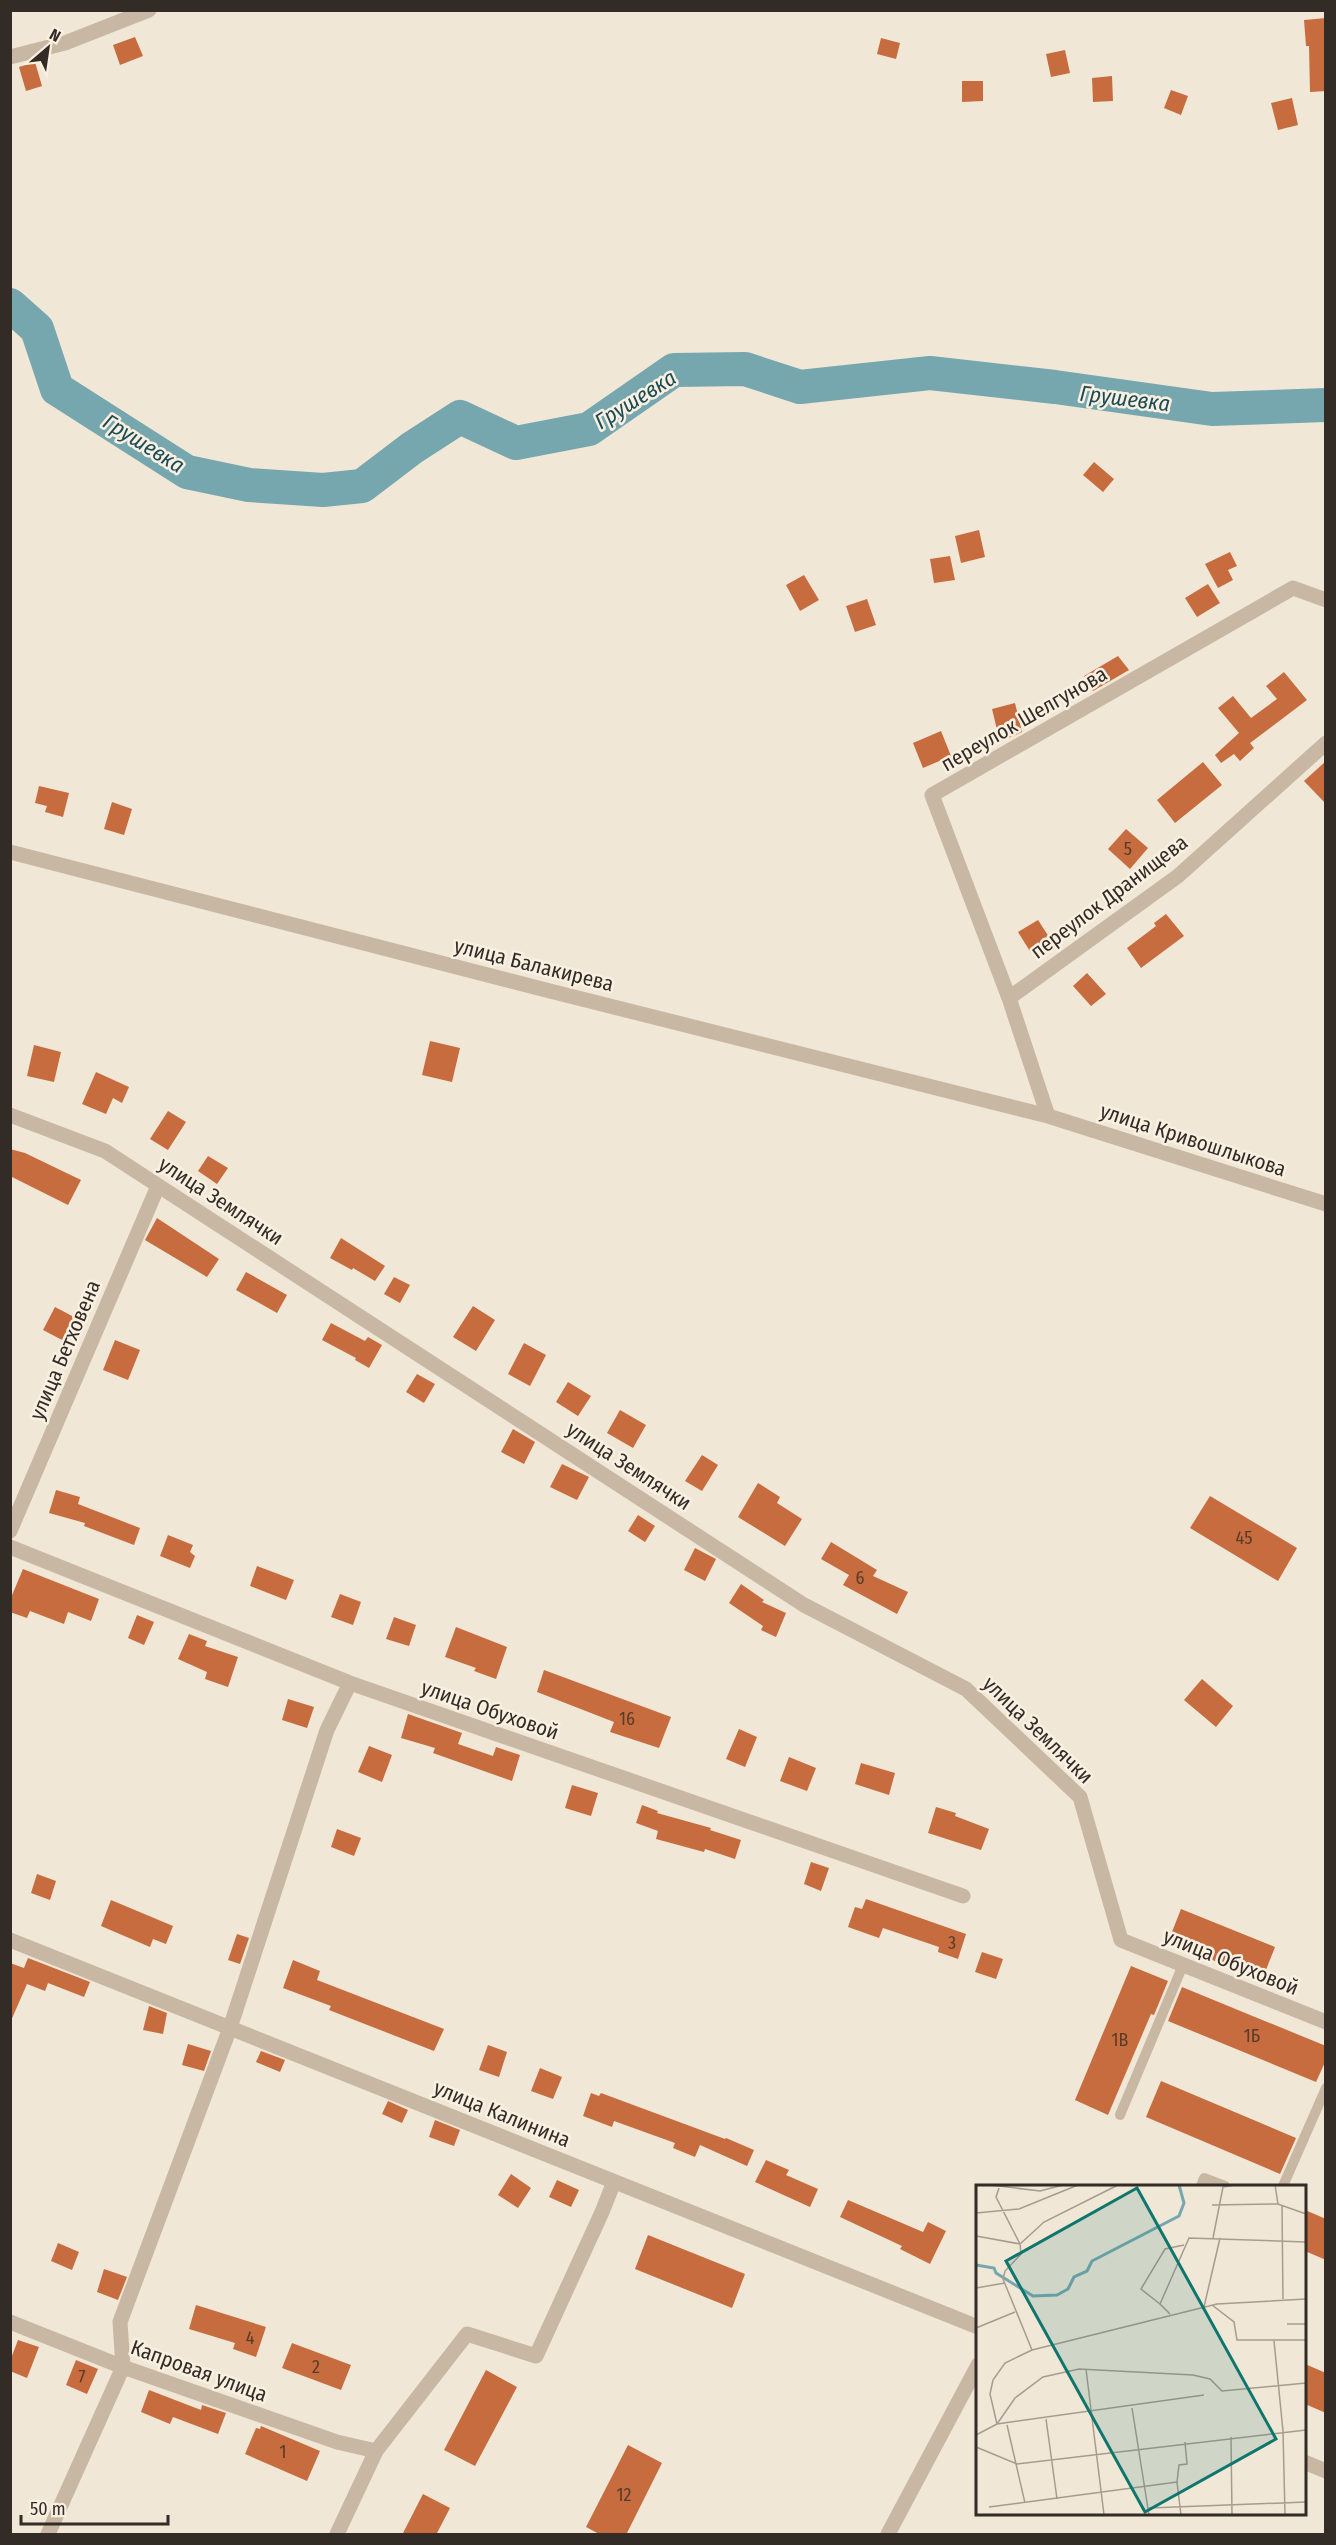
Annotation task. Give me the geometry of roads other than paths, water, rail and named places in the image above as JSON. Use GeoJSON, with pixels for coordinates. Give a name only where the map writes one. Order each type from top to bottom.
{"type":"FeatureCollection","features":[{"type":"Feature","properties":{"kind":"street"},"geometry":{"type":"LineString","coordinates":[[10,57],[65,43],[149,10]]}},
{"type":"Feature","properties":{"kind":"street","name":"переулок Шелгунова"},"geometry":{"type":"LineString","coordinates":[[1009,998],[933,795],[1293,588],[1326,600]]}},
{"type":"Feature","properties":{"kind":"street","name":"переулок Дранищева"},"geometry":{"type":"LineString","coordinates":[[1009,998],[1178,876],[1326,743]]}},
{"type":"Feature","properties":{"kind":"street","name":"улица Балакирева"},"geometry":{"type":"LineString","coordinates":[[10,852],[534,988],[1048,1116]]}},
{"type":"Feature","properties":{"kind":"street"},"geometry":{"type":"LineString","coordinates":[[1009,998],[1048,1116]]}},
{"type":"Feature","properties":{"kind":"street","name":"улица Землячки"},"geometry":{"type":"LineString","coordinates":[[10,1115],[105,1151],[804,1605],[966,1689],[1080,1797],[1121,1941]]}},
{"type":"Feature","properties":{"kind":"street","name":"улица Кривошлыкова"},"geometry":{"type":"LineString","coordinates":[[1048,1116],[1326,1204]]}},
{"type":"Feature","properties":{"kind":"street","name":"улица Бетховена"},"geometry":{"type":"LineString","coordinates":[[10,1531],[158,1186]]}},
{"type":"Feature","properties":{"kind":"street","name":"улица Обуховой"},"geometry":{"type":"LineString","coordinates":[[10,1547],[350,1683],[963,1896]]}},
{"type":"Feature","properties":{"kind":"street"},"geometry":{"type":"LineString","coordinates":[[48,2535],[123,2367],[120,2322],[230,2028],[327,1730],[350,1683]]}},
{"type":"Feature","properties":{"kind":"street","name":"улица Калинина"},"geometry":{"type":"LineString","coordinates":[[10,1940],[976,2326]]}},
{"type":"Feature","properties":{"kind":"street","name":"улица Обуховой"},"geometry":{"type":"LineString","coordinates":[[1121,1941],[1326,2022]]}},
{"type":"Feature","properties":{"kind":"street"},"geometry":{"type":"LineString","coordinates":[[337,2535],[376,2451],[467,2334],[536,2356],[614,2181]]}},
{"type":"Feature","properties":{"kind":"street","name":"Капровая улица"},"geometry":{"type":"LineString","coordinates":[[10,2322],[123,2367],[337,2442],[376,2451]]}},
{"type":"Feature","properties":{"kind":"street"},"geometry":{"type":"LineString","coordinates":[[888,2535],[976,2369]]}},
{"type":"Feature","properties":{"kind":"street"},"geometry":{"type":"LineString","coordinates":[[1306,2462],[1326,2471]]}},
{"type":"Feature","properties":{"kind":"lane"},"geometry":{"type":"LineString","coordinates":[[1120,2115],[1183,1965]]}},
{"type":"Feature","properties":{"kind":"lane"},"geometry":{"type":"LineString","coordinates":[[1284,2185],[1324,2094]]}},
{"type":"Feature","properties":{"kind":"lane"},"geometry":{"type":"LineString","coordinates":[[1202,2185],[1204,2178],[1220,2185]]}},
{"type":"Feature","properties":{"kind":"waterway","name":"Грушевка"},"geometry":{"type":"LineString","coordinates":[[10,305],[37,329],[57,389],[187,472],[249,485],[323,490],[362,486],[412,448],[460,417],[516,443],[589,429],[674,370],[745,369],[800,387],[930,373],[1055,387],[1212,409],[1326,405]]}}]}
